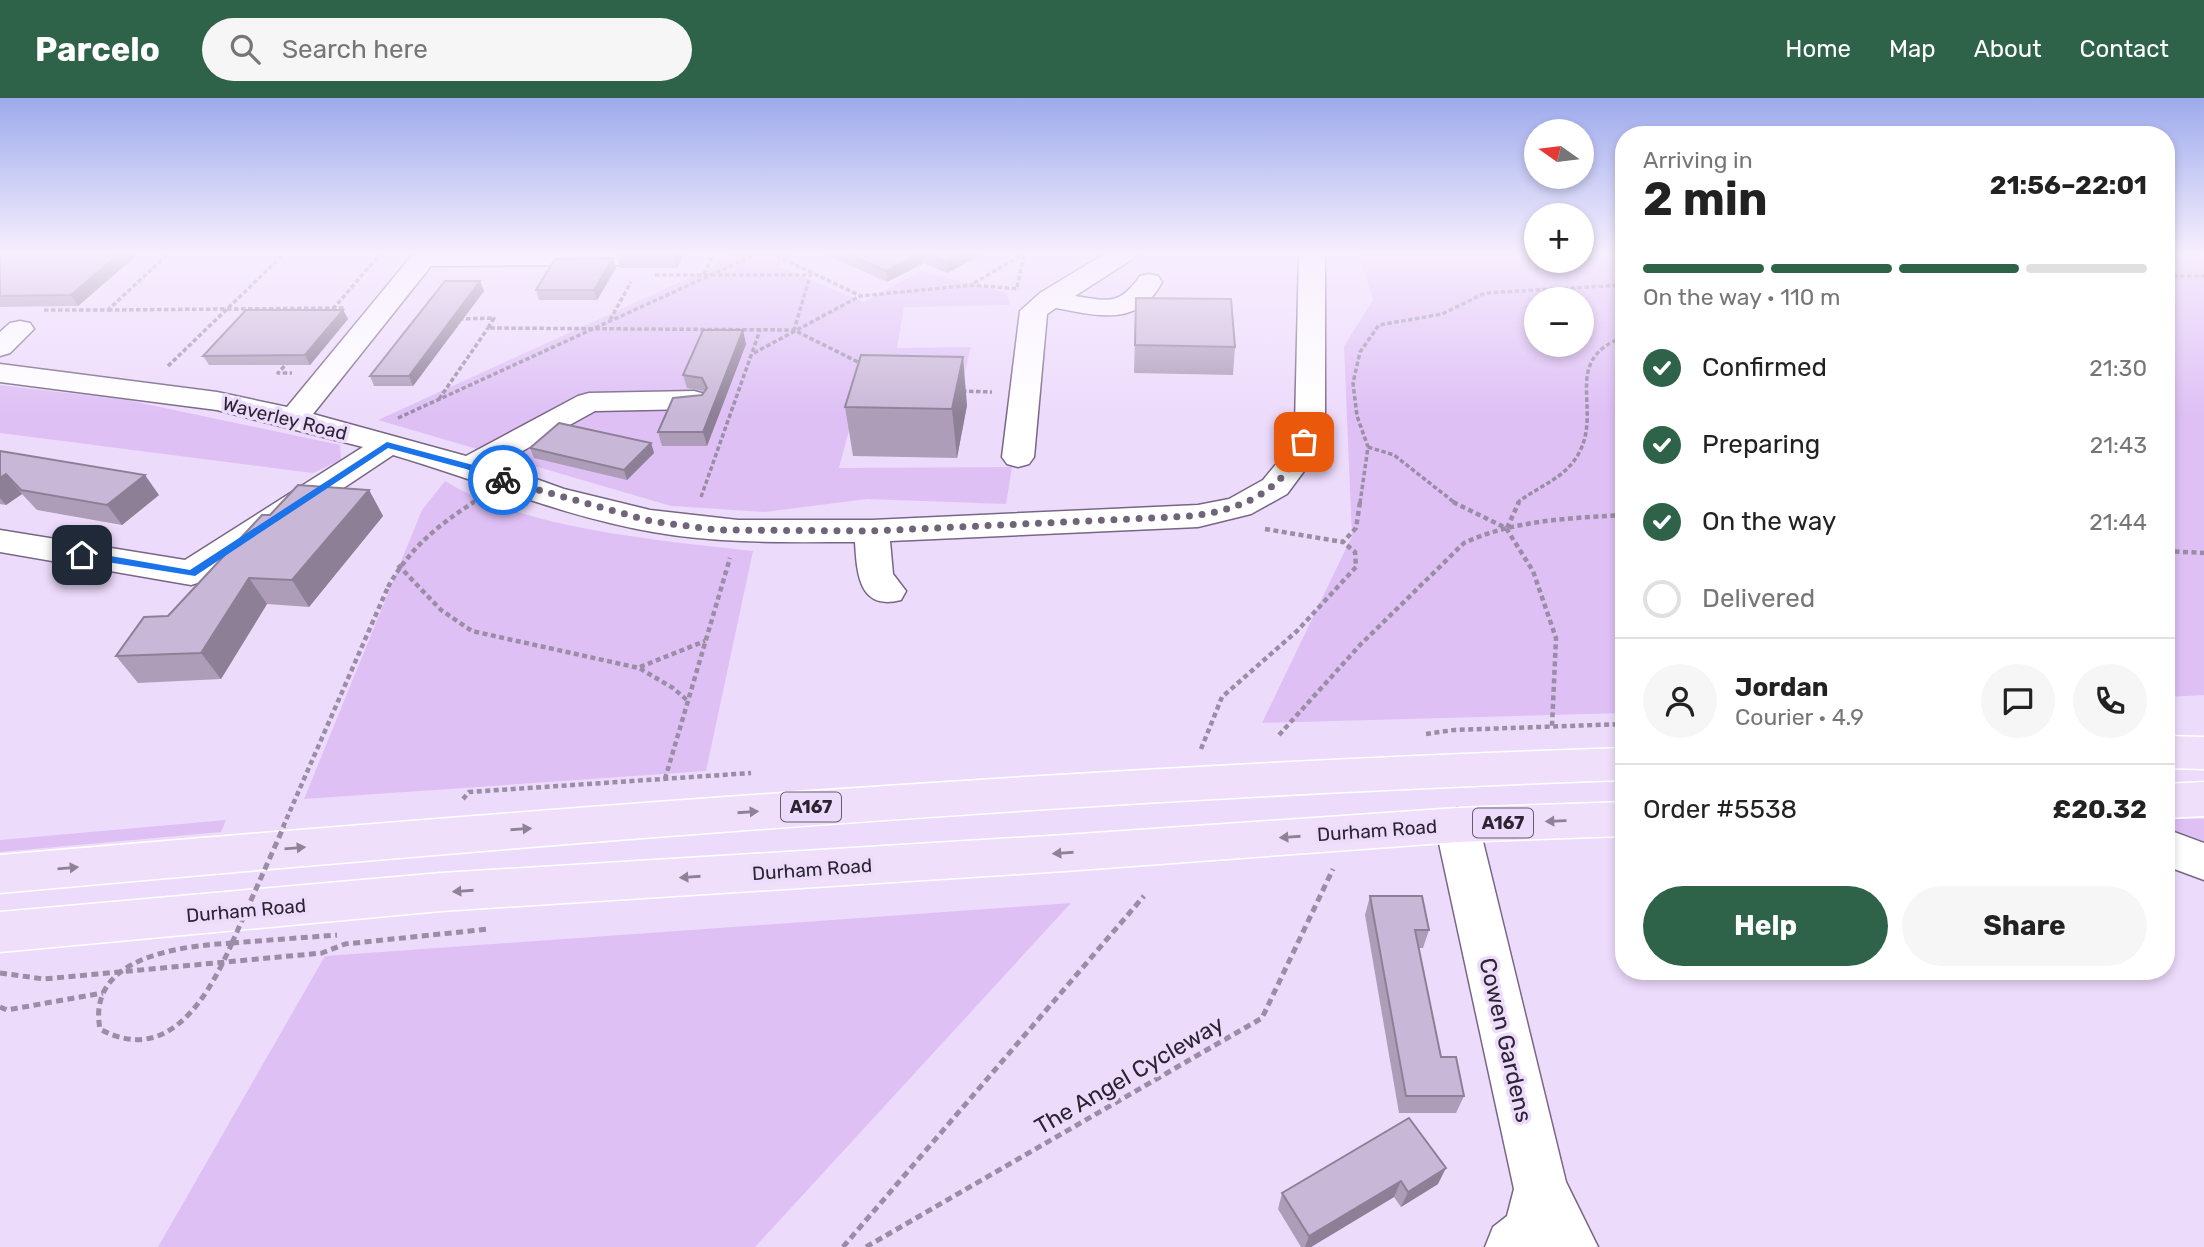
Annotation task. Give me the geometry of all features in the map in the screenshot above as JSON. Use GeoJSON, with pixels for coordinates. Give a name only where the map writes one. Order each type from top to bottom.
{"type":"FeatureCollection","features":[{"type":"Feature","properties":{"kind":"main road"},"geometry":{"type":"LineString","coordinates":[[2175,752],[2204,753]]}},
{"type":"Feature","properties":{"kind":"main road","name":"A167"},"geometry":{"type":"LineString","coordinates":[[0,874],[433,835],[1017,792],[1615,764]]}},
{"type":"Feature","properties":{"kind":"main road"},"geometry":{"type":"LineString","coordinates":[[2175,800],[2204,799]]}},
{"type":"Feature","properties":{"kind":"main road","name":"Durham Road"},"geometry":{"type":"LineString","coordinates":[[0,932],[441,892],[1065,853],[1457,825],[1615,819]]}},
{"type":"Feature","properties":{"kind":"street"},"geometry":{"type":"LineString","coordinates":[[294,418],[385,307]]}},
{"type":"Feature","properties":{"kind":"street"},"geometry":{"type":"LineString","coordinates":[[1018,457],[1034,312],[1041,307]]}},
{"type":"Feature","properties":{"kind":"street","name":"Waverley Road"},"geometry":{"type":"LineString","coordinates":[[0,373],[31,374],[217,401],[294,418],[470,467],[507,482],[650,521],[691,527],[738,531],[872,531],[1198,516],[1239,507],[1275,487],[1297,459],[1310,425],[1311,307]]}},
{"type":"Feature","properties":{"kind":"street"},"geometry":{"type":"LineString","coordinates":[[566,380],[589,402]]}},
{"type":"Feature","properties":{"kind":"street"},"geometry":{"type":"LineString","coordinates":[[470,467],[589,402],[694,400]]}},
{"type":"Feature","properties":{"kind":"street"},"geometry":{"type":"LineString","coordinates":[[0,541],[191,573],[373,440]]}},
{"type":"Feature","properties":{"kind":"street"},"geometry":{"type":"LineString","coordinates":[[872,531],[875,578],[888,591]]}},
{"type":"Feature","properties":{"kind":"street","name":"Cowen Gardens"},"geometry":{"type":"LineString","coordinates":[[1457,825],[1541,1189],[1531,1232],[1513,1247]]}},
{"type":"Feature","properties":{"kind":"street"},"geometry":{"type":"LineString","coordinates":[[2175,851],[2204,862]]}},
{"type":"Feature","properties":{"kind":"street"},"geometry":{"type":"LineString","coordinates":[[1541,1189],[1570,1247]]}},
{"type":"Feature","properties":{"kind":"path"},"geometry":{"type":"LineString","coordinates":[[108,310],[112,307]]}},
{"type":"Feature","properties":{"kind":"path"},"geometry":{"type":"LineString","coordinates":[[142,391],[229,307]]}},
{"type":"Feature","properties":{"kind":"path"},"geometry":{"type":"LineString","coordinates":[[18,329],[108,310],[385,307]]}},
{"type":"Feature","properties":{"kind":"path"},"geometry":{"type":"LineString","coordinates":[[373,440],[438,400],[641,307]]}},
{"type":"Feature","properties":{"kind":"path"},"geometry":{"type":"LineString","coordinates":[[794,330],[801,307]]}},
{"type":"Feature","properties":{"kind":"path"},"geometry":{"type":"LineString","coordinates":[[753,353],[840,307]]}},
{"type":"Feature","properties":{"kind":"path"},"geometry":{"type":"LineString","coordinates":[[1343,542],[1356,528],[1368,447],[1355,399],[1353,372],[1356,356],[1379,325],[1443,314],[1455,307]]}},
{"type":"Feature","properties":{"kind":"path"},"geometry":{"type":"LineString","coordinates":[[326,317],[334,308]]}},
{"type":"Feature","properties":{"kind":"path"},"geometry":{"type":"LineString","coordinates":[[438,400],[494,318],[454,319]]}},
{"type":"Feature","properties":{"kind":"path"},"geometry":{"type":"LineString","coordinates":[[488,328],[794,330],[868,367]]}},
{"type":"Feature","properties":{"kind":"path"},"geometry":{"type":"LineString","coordinates":[[691,527],[760,330]]}},
{"type":"Feature","properties":{"kind":"path"},"geometry":{"type":"LineString","coordinates":[[1506,528],[1516,503],[1544,487],[1570,466],[1584,444],[1588,422],[1585,380],[1597,349],[1604,343],[1615,340]]}},
{"type":"Feature","properties":{"kind":"path"},"geometry":{"type":"LineString","coordinates":[[294,355],[278,373],[332,373]]}},
{"type":"Feature","properties":{"kind":"path"},"geometry":{"type":"LineString","coordinates":[[958,391],[1025,392]]}},
{"type":"Feature","properties":{"kind":"path"},"geometry":{"type":"LineString","coordinates":[[1368,447],[1394,455],[1456,504],[1506,528],[1533,571],[1556,638],[1552,726]]}},
{"type":"Feature","properties":{"kind":"path"},"geometry":{"type":"LineString","coordinates":[[337,935],[184,947],[157,953],[127,967],[103,993],[97,1007],[96,1019],[100,1029],[118,1038],[131,1039],[163,1032],[180,1023],[197,1008],[209,991],[387,587],[398,565],[443,520],[507,482]]}},
{"type":"Feature","properties":{"kind":"path"},"geometry":{"type":"LineString","coordinates":[[1197,759],[1222,697],[1297,631],[1356,567],[1358,558],[1355,550],[1343,542],[1198,516]]}},
{"type":"Feature","properties":{"kind":"path"},"geometry":{"type":"LineString","coordinates":[[1279,735],[1360,645],[1464,543],[1475,536],[1506,528],[1615,516]]}},
{"type":"Feature","properties":{"kind":"path"},"geometry":{"type":"LineString","coordinates":[[665,779],[738,531]]}},
{"type":"Feature","properties":{"kind":"path"},"geometry":{"type":"LineString","coordinates":[[2175,551],[2204,553]]}},
{"type":"Feature","properties":{"kind":"path"},"geometry":{"type":"LineString","coordinates":[[398,565],[439,609],[454,622],[472,631],[639,668],[665,682],[688,701]]}},
{"type":"Feature","properties":{"kind":"path"},"geometry":{"type":"LineString","coordinates":[[639,668],[705,641]]}},
{"type":"Feature","properties":{"kind":"path","name":"The Angel Cycleway"},"geometry":{"type":"LineString","coordinates":[[866,1247],[1262,1018],[1335,865]]}},
{"type":"Feature","properties":{"kind":"path"},"geometry":{"type":"LineString","coordinates":[[843,1247],[1144,896]]}},
{"type":"Feature","properties":{"kind":"path"},"geometry":{"type":"LineString","coordinates":[[0,973],[44,979],[322,953],[345,944]]}},
{"type":"Feature","properties":{"kind":"path"},"geometry":{"type":"LineString","coordinates":[[0,1007],[7,1010],[103,993]]}},
{"type":"Feature","properties":{"kind":"shaded area"},"geometry":{"type":"Polygon","coordinates":[[[626,307],[924,307],[904,307],[897,348],[971,347],[963,379],[863,378],[839,468],[1012,467],[1006,504],[867,499],[765,512],[671,506],[378,420],[626,307]]]}},
{"type":"Feature","properties":{"kind":"shaded area"},"geometry":{"type":"Polygon","coordinates":[[[1369,307],[1524,307],[1524,357],[1594,357],[1594,307],[1615,307],[1615,713],[1262,723],[1352,536],[1344,346],[1369,307]]]}},
{"type":"Feature","properties":{"kind":"shaded area"},"geometry":{"type":"Polygon","coordinates":[[[2175,307],[2204,307],[2204,695],[2175,697],[2175,307]]]}},
{"type":"Feature","properties":{"kind":"shaded area"},"geometry":{"type":"Polygon","coordinates":[[[0,385],[127,400],[340,445],[341,460],[313,473],[0,433],[0,385]]]}},
{"type":"Feature","properties":{"kind":"shaded area"},"geometry":{"type":"Polygon","coordinates":[[[445,481],[513,511],[553,522],[678,543],[753,551],[706,771],[304,799],[422,510],[445,481]]]}},
{"type":"Feature","properties":{"kind":"shaded area"},"geometry":{"type":"Polygon","coordinates":[[[2175,819],[2204,819],[2204,846],[2175,832],[2175,819]]]}},
{"type":"Feature","properties":{"kind":"shaded area"},"geometry":{"type":"Polygon","coordinates":[[[226,820],[221,832],[0,852],[0,840],[226,820]]]}},
{"type":"Feature","properties":{"kind":"shaded area"},"geometry":{"type":"Polygon","coordinates":[[[1071,903],[755,1247],[158,1247],[325,956],[1071,903]]]}},
{"type":"Feature","properties":{"kind":"building"},"geometry":{"type":"Polygon","coordinates":[[[425,307],[461,307],[409,376],[370,376],[425,307]]]}},
{"type":"Feature","properties":{"kind":"building"},"geometry":{"type":"Polygon","coordinates":[[[1136,307],[1232,307],[1235,347],[1135,345],[1136,307]]]}},
{"type":"Feature","properties":{"kind":"building"},"geometry":{"type":"Polygon","coordinates":[[[246,310],[343,310],[305,355],[203,356],[246,310]]]}},
{"type":"Feature","properties":{"kind":"building"},"geometry":{"type":"Polygon","coordinates":[[[703,330],[743,330],[703,432],[658,432],[673,398],[702,395],[707,388],[702,378],[683,375],[703,330]]]}},
{"type":"Feature","properties":{"kind":"building"},"geometry":{"type":"Polygon","coordinates":[[[861,355],[963,357],[952,409],[845,407],[861,355]]]}},
{"type":"Feature","properties":{"kind":"building"},"geometry":{"type":"Polygon","coordinates":[[[559,423],[651,443],[624,470],[530,448],[559,423]]]}},
{"type":"Feature","properties":{"kind":"building"},"geometry":{"type":"Polygon","coordinates":[[[0,451],[145,475],[107,505],[21,490],[6,474],[0,478],[0,451]]]}},
{"type":"Feature","properties":{"kind":"building"},"geometry":{"type":"Polygon","coordinates":[[[298,485],[369,490],[292,580],[249,578],[201,653],[116,656],[144,617],[168,616],[262,515],[270,515],[298,485]]]}},
{"type":"Feature","properties":{"kind":"building"},"geometry":{"type":"Polygon","coordinates":[[[1370,896],[1422,896],[1429,930],[1415,930],[1441,1057],[1456,1057],[1464,1096],[1406,1096],[1370,896]]]}},
{"type":"Feature","properties":{"kind":"building"},"geometry":{"type":"Polygon","coordinates":[[[1409,1118],[1446,1168],[1408,1192],[1401,1181],[1309,1236],[1282,1193],[1409,1118]]]}},
{"type":"Feature","properties":{"kind":"way so far"},"geometry":{"type":"LineString","coordinates":[[503,480],[650,521],[717,530],[872,531],[1198,516],[1239,507],[1275,487],[1297,459],[1304,442]]}},
{"type":"Feature","properties":{"kind":"route"},"geometry":{"type":"LineString","coordinates":[[82,555],[191,573],[387,445],[470,467],[503,480]]}}]}
